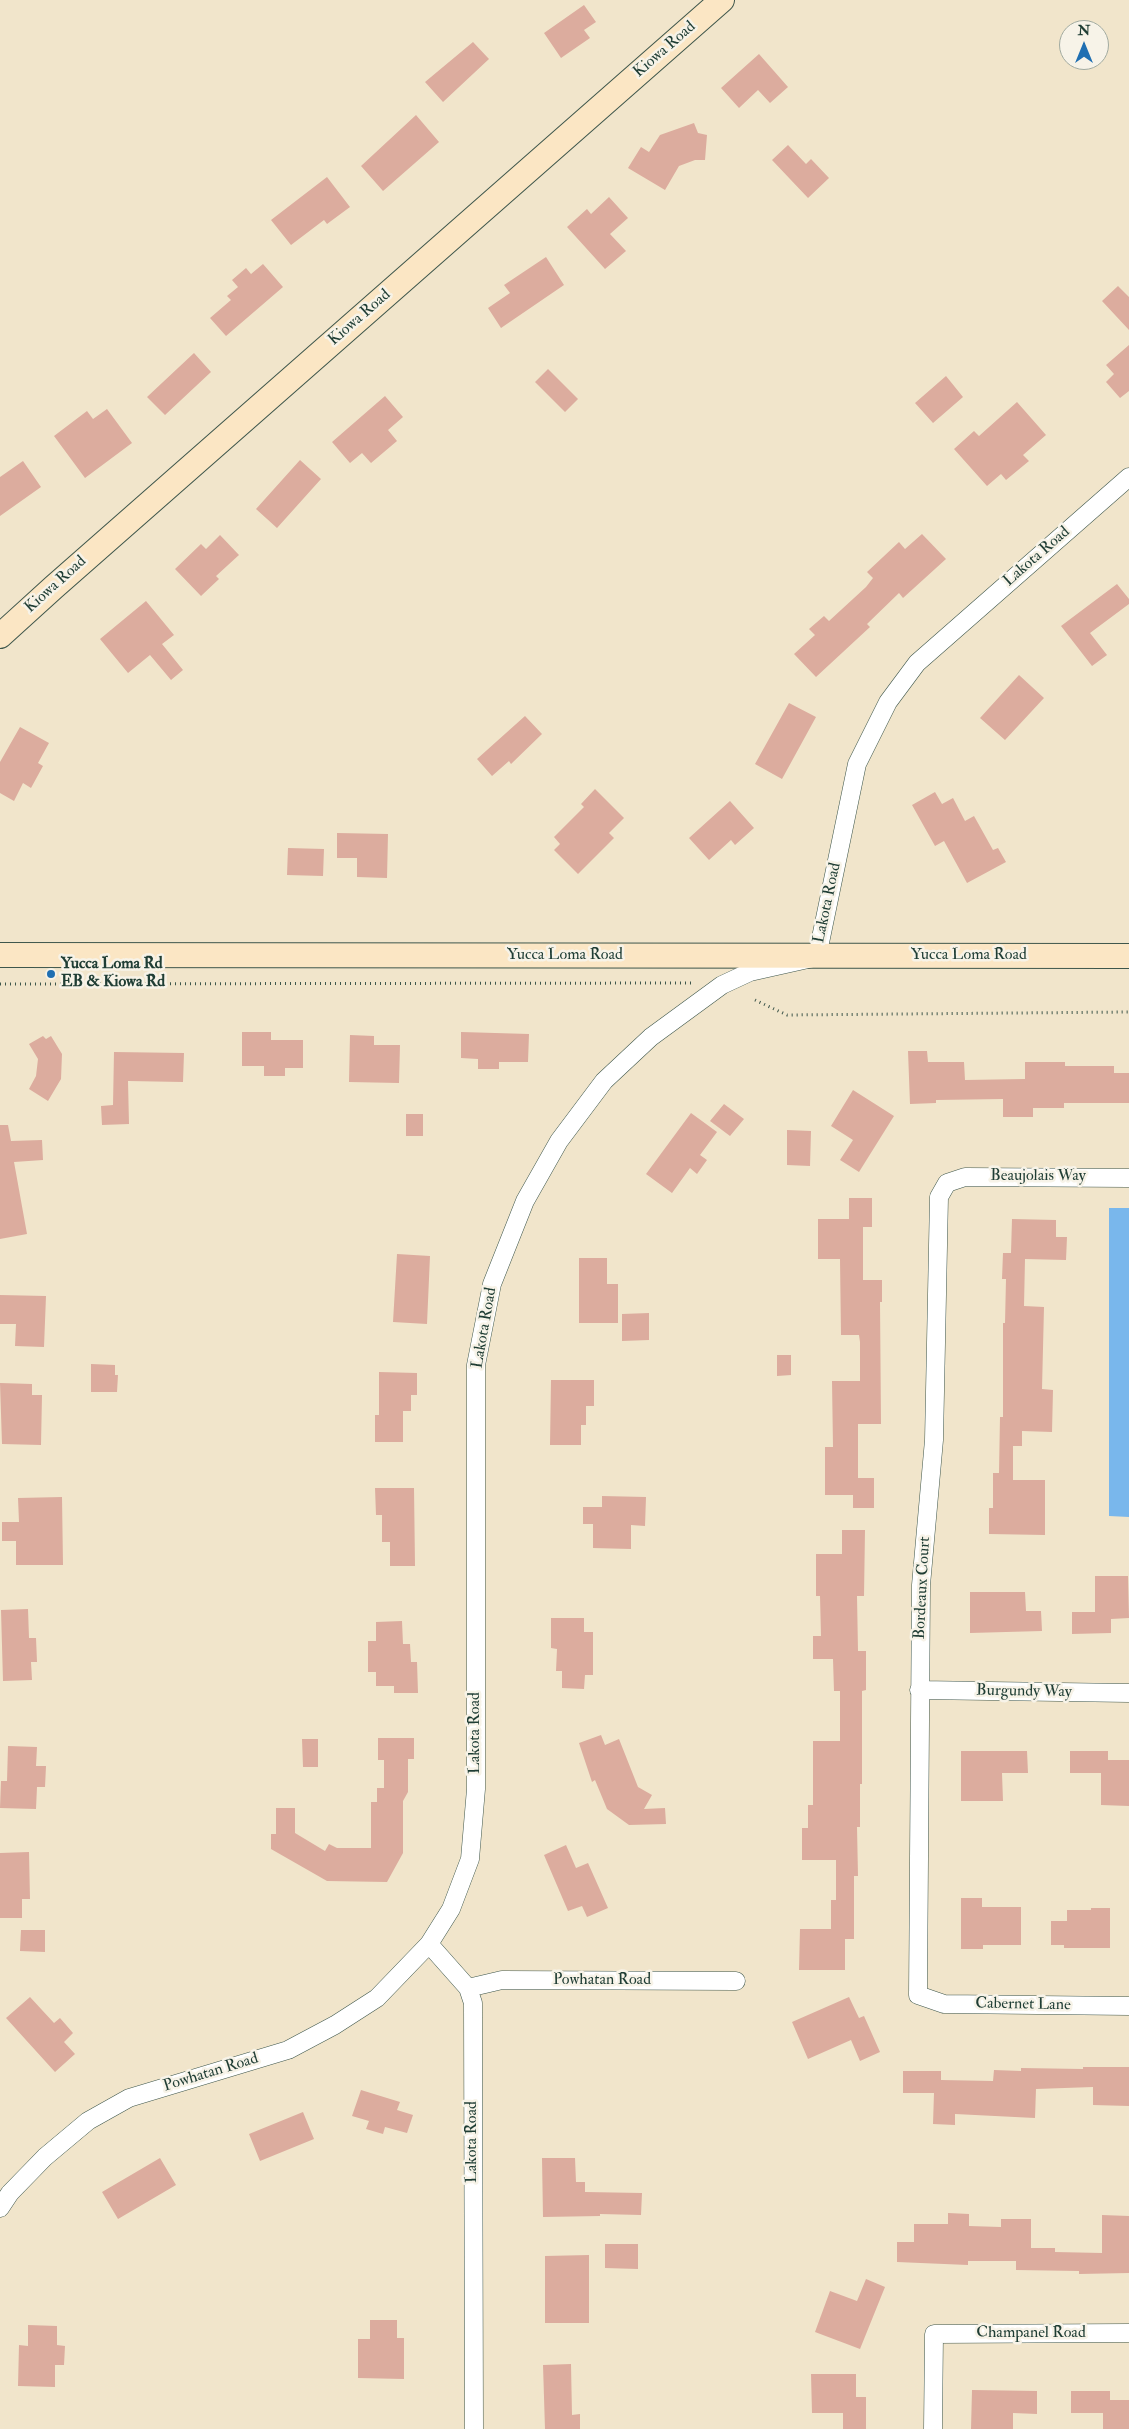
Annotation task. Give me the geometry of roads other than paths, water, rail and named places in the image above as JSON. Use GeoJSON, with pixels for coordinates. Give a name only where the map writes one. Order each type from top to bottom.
{"type":"FeatureCollection","features":[{"type":"Feature","properties":{"kind":"main road","name":"Kiowa Road"},"geometry":{"type":"LineString","coordinates":[[0,636],[61,580],[722,0]]}},
{"type":"Feature","properties":{"kind":"main road","name":"Yucca Loma Road"},"geometry":{"type":"LineString","coordinates":[[0,955],[1129,956]]}},
{"type":"Feature","properties":{"kind":"street","name":"Lakota Road"},"geometry":{"type":"LineString","coordinates":[[428,1944],[451,1909],[470,1859],[476,1789],[476,1365],[492,1284],[526,1201],[559,1141],[604,1081],[652,1037],[722,985],[750,972],[817,957],[856,764],[888,702],[917,663],[1129,476]]}},
{"type":"Feature","properties":{"kind":"street","name":"Beaujolais Way"},"geometry":{"type":"LineString","coordinates":[[947,1183],[965,1176],[1129,1178]]}},
{"type":"Feature","properties":{"kind":"street","name":"Bordeaux Court"},"geometry":{"type":"LineString","coordinates":[[918,1996],[921,1585],[934,1440],[939,1197],[947,1183]]}},
{"type":"Feature","properties":{"kind":"street","name":"Burgundy Way"},"geometry":{"type":"LineString","coordinates":[[919,1690],[1129,1693]]}},
{"type":"Feature","properties":{"kind":"street"},"geometry":{"type":"LineString","coordinates":[[428,1944],[468,1988]]}},
{"type":"Feature","properties":{"kind":"street","name":"Powhatan Road"},"geometry":{"type":"LineString","coordinates":[[0,2208],[10,2193],[45,2157],[88,2121],[129,2098],[288,2050],[335,2025],[377,1998],[428,1944]]}},
{"type":"Feature","properties":{"kind":"street","name":"Powhatan Road"},"geometry":{"type":"LineString","coordinates":[[468,1988],[502,1980],[736,1981]]}},
{"type":"Feature","properties":{"kind":"street","name":"Lakota Road"},"geometry":{"type":"LineString","coordinates":[[468,1988],[473,2003],[474,2429]]}},
{"type":"Feature","properties":{"kind":"street","name":"Cabernet Lane"},"geometry":{"type":"LineString","coordinates":[[918,1996],[944,2004],[1129,2006]]}},
{"type":"Feature","properties":{"kind":"street","name":"Champanel Road"},"geometry":{"type":"LineString","coordinates":[[933,2429],[934,2334],[1129,2333]]}},
{"type":"Feature","properties":{"kind":"water"},"geometry":{"type":"Polygon","coordinates":[[[1109,1208],[1129,1208],[1129,1517],[1109,1516],[1109,1208]]]}},
{"type":"Feature","properties":{"kind":"place","name":"Yucca Loma Rd EB & Kiowa Rd"},"geometry":{"type":"Point","coordinates":[51,974]}}]}
